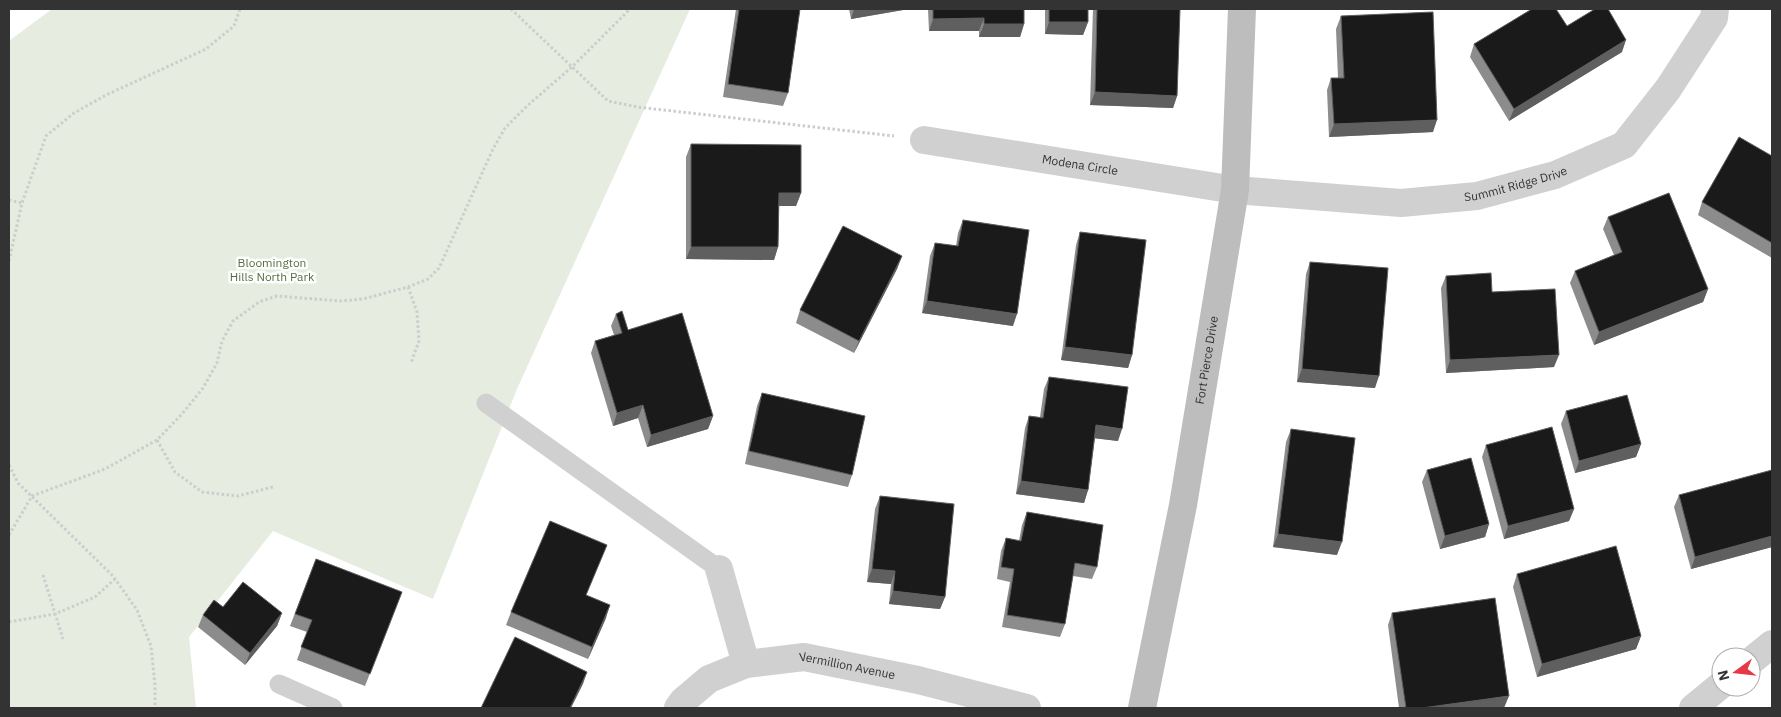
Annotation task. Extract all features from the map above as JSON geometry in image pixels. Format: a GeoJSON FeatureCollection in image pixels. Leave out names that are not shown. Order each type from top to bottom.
{"type":"FeatureCollection","features":[{"type":"Feature","properties":{"kind":"street","name":"Fort Pierce Drive"},"geometry":{"type":"LineString","coordinates":[[1142,708],[1183,505],[1235,190],[1242,9]]}},
{"type":"Feature","properties":{"kind":"street","name":"Summit Ridge Drive"},"geometry":{"type":"LineString","coordinates":[[1235,190],[1401,203],[1477,196],[1555,175],[1624,145],[1668,90],[1714,18],[1715,9]]}},
{"type":"Feature","properties":{"kind":"street","name":"Modena Circle"},"geometry":{"type":"LineString","coordinates":[[924,140],[1235,190]]}},
{"type":"Feature","properties":{"kind":"street"},"geometry":{"type":"LineString","coordinates":[[719,569],[746,664]]}},
{"type":"Feature","properties":{"kind":"street"},"geometry":{"type":"LineString","coordinates":[[1761,653],[1772,644]]}},
{"type":"Feature","properties":{"kind":"street","name":"Vermillion Avenue"},"geometry":{"type":"LineString","coordinates":[[678,708],[683,701],[709,679],[746,664],[804,657],[918,680],[1026,708]]}},
{"type":"Feature","properties":{"kind":"street"},"geometry":{"type":"LineString","coordinates":[[1693,708],[1711,693]]}},
{"type":"Feature","properties":{"kind":"lane"},"geometry":{"type":"LineString","coordinates":[[486,403],[719,569]]}},
{"type":"Feature","properties":{"kind":"lane"},"geometry":{"type":"LineString","coordinates":[[279,684],[333,708]]}},
{"type":"Feature","properties":{"kind":"path"},"geometry":{"type":"LineString","coordinates":[[9,261],[22,203],[46,136],[74,113],[106,95],[206,49],[234,26],[240,9]]}},
{"type":"Feature","properties":{"kind":"path"},"geometry":{"type":"LineString","coordinates":[[511,9],[573,66],[608,102],[637,107],[924,140]]}},
{"type":"Feature","properties":{"kind":"path"},"geometry":{"type":"LineString","coordinates":[[9,535],[32,496],[105,469],[157,440],[203,388],[217,363],[222,340],[233,321],[259,302],[277,296],[340,301],[363,299],[408,287],[428,279],[439,268],[493,149],[505,128],[573,66],[630,9]]}},
{"type":"Feature","properties":{"kind":"path"},"geometry":{"type":"LineString","coordinates":[[9,200],[22,203]]}},
{"type":"Feature","properties":{"kind":"path"},"geometry":{"type":"LineString","coordinates":[[408,287],[417,312],[419,341],[411,362]]}},
{"type":"Feature","properties":{"kind":"path"},"geometry":{"type":"LineString","coordinates":[[157,440],[175,472],[202,492],[238,496],[273,487]]}},
{"type":"Feature","properties":{"kind":"path"},"geometry":{"type":"LineString","coordinates":[[9,465],[18,482],[115,579],[137,610],[151,646],[156,708]]}},
{"type":"Feature","properties":{"kind":"path"},"geometry":{"type":"LineString","coordinates":[[43,576],[63,639]]}},
{"type":"Feature","properties":{"kind":"path"},"geometry":{"type":"LineString","coordinates":[[9,622],[55,614],[94,597],[115,579]]}},
{"type":"Feature","properties":{"kind":"green space","name":"Bloomington Hills North Park"},"geometry":{"type":"Polygon","coordinates":[[[52,9],[690,9],[517,389],[433,599],[273,531],[189,637],[196,708],[9,708],[9,41],[52,9]]]}},
{"type":"Feature","properties":{"kind":"building"},"geometry":{"type":"Polygon","coordinates":[[[739,9],[800,9],[788,93],[728,84],[739,9]]]}},
{"type":"Feature","properties":{"kind":"building"},"geometry":{"type":"Polygon","coordinates":[[[933,9],[1024,9],[1024,24],[984,24],[984,18],[933,19],[933,9]]]}},
{"type":"Feature","properties":{"kind":"building"},"geometry":{"type":"Polygon","coordinates":[[[1049,9],[1088,9],[1088,22],[1049,22],[1049,9]]]}},
{"type":"Feature","properties":{"kind":"building"},"geometry":{"type":"Polygon","coordinates":[[[1097,9],[1180,9],[1177,96],[1095,92],[1097,9]]]}},
{"type":"Feature","properties":{"kind":"building"},"geometry":{"type":"Polygon","coordinates":[[[1532,9],[1556,9],[1567,26],[1595,9],[1608,9],[1626,40],[1514,109],[1474,44],[1532,9]]]}},
{"type":"Feature","properties":{"kind":"building"},"geometry":{"type":"Polygon","coordinates":[[[1433,12],[1437,120],[1334,124],[1331,78],[1344,78],[1341,16],[1433,12]]]}},
{"type":"Feature","properties":{"kind":"building"},"geometry":{"type":"Polygon","coordinates":[[[1739,137],[1772,156],[1772,243],[1702,202],[1739,137]]]}},
{"type":"Feature","properties":{"kind":"building"},"geometry":{"type":"Polygon","coordinates":[[[691,144],[801,145],[801,193],[779,193],[778,247],[691,247],[691,144]]]}},
{"type":"Feature","properties":{"kind":"building"},"geometry":{"type":"Polygon","coordinates":[[[1669,193],[1708,289],[1599,332],[1575,271],[1622,252],[1608,217],[1669,193]]]}},
{"type":"Feature","properties":{"kind":"building"},"geometry":{"type":"Polygon","coordinates":[[[963,220],[1029,230],[1017,314],[927,301],[935,243],[958,246],[963,220]]]}},
{"type":"Feature","properties":{"kind":"building"},"geometry":{"type":"Polygon","coordinates":[[[843,226],[902,256],[859,341],[800,310],[843,226]]]}},
{"type":"Feature","properties":{"kind":"building"},"geometry":{"type":"Polygon","coordinates":[[[1080,232],[1146,240],[1132,355],[1065,347],[1080,232]]]}},
{"type":"Feature","properties":{"kind":"building"},"geometry":{"type":"Polygon","coordinates":[[[1310,262],[1388,268],[1379,376],[1302,369],[1310,262]]]}},
{"type":"Feature","properties":{"kind":"building"},"geometry":{"type":"Polygon","coordinates":[[[1491,273],[1492,292],[1555,289],[1559,355],[1450,360],[1446,276],[1491,273]]]}},
{"type":"Feature","properties":{"kind":"building"},"geometry":{"type":"Polygon","coordinates":[[[622,311],[628,330],[682,313],[713,416],[651,435],[643,405],[617,413],[595,341],[622,333],[616,314],[622,311]]]}},
{"type":"Feature","properties":{"kind":"building"},"geometry":{"type":"Polygon","coordinates":[[[1049,377],[1128,387],[1122,429],[1096,425],[1088,490],[1021,481],[1029,416],[1043,418],[1049,377]]]}},
{"type":"Feature","properties":{"kind":"building"},"geometry":{"type":"Polygon","coordinates":[[[762,393],[865,416],[852,475],[749,451],[762,393]]]}},
{"type":"Feature","properties":{"kind":"building"},"geometry":{"type":"Polygon","coordinates":[[[1627,395],[1641,444],[1579,461],[1566,411],[1627,395]]]}},
{"type":"Feature","properties":{"kind":"building"},"geometry":{"type":"Polygon","coordinates":[[[1552,427],[1574,509],[1508,526],[1486,445],[1552,427]]]}},
{"type":"Feature","properties":{"kind":"building"},"geometry":{"type":"Polygon","coordinates":[[[1291,429],[1355,438],[1342,542],[1278,534],[1291,429]]]}},
{"type":"Feature","properties":{"kind":"building"},"geometry":{"type":"Polygon","coordinates":[[[1471,458],[1489,524],[1445,536],[1427,470],[1471,458]]]}},
{"type":"Feature","properties":{"kind":"building"},"geometry":{"type":"Polygon","coordinates":[[[1772,470],[1772,536],[1695,557],[1679,495],[1772,470]]]}},
{"type":"Feature","properties":{"kind":"building"},"geometry":{"type":"Polygon","coordinates":[[[880,496],[954,504],[945,597],[893,591],[895,571],[872,569],[880,496]]]}},
{"type":"Feature","properties":{"kind":"building"},"geometry":{"type":"Polygon","coordinates":[[[1027,512],[1103,525],[1097,567],[1075,563],[1065,624],[1007,615],[1014,569],[1001,567],[1006,538],[1021,541],[1027,512]]]}},
{"type":"Feature","properties":{"kind":"building"},"geometry":{"type":"Polygon","coordinates":[[[550,521],[607,545],[586,595],[610,605],[592,647],[511,612],[550,521]]]}},
{"type":"Feature","properties":{"kind":"building"},"geometry":{"type":"Polygon","coordinates":[[[1616,546],[1641,636],[1542,664],[1517,574],[1616,546]]]}},
{"type":"Feature","properties":{"kind":"building"},"geometry":{"type":"Polygon","coordinates":[[[316,559],[402,592],[370,674],[301,647],[312,620],[295,614],[316,559]]]}},
{"type":"Feature","properties":{"kind":"building"},"geometry":{"type":"Polygon","coordinates":[[[243,582],[282,613],[250,653],[203,615],[214,600],[223,607],[243,582]]]}},
{"type":"Feature","properties":{"kind":"building"},"geometry":{"type":"Polygon","coordinates":[[[1495,598],[1509,696],[1422,708],[1406,708],[1392,613],[1495,598]]]}},
{"type":"Feature","properties":{"kind":"building"},"geometry":{"type":"Polygon","coordinates":[[[515,637],[587,672],[570,708],[481,708],[515,637]]]}}]}
